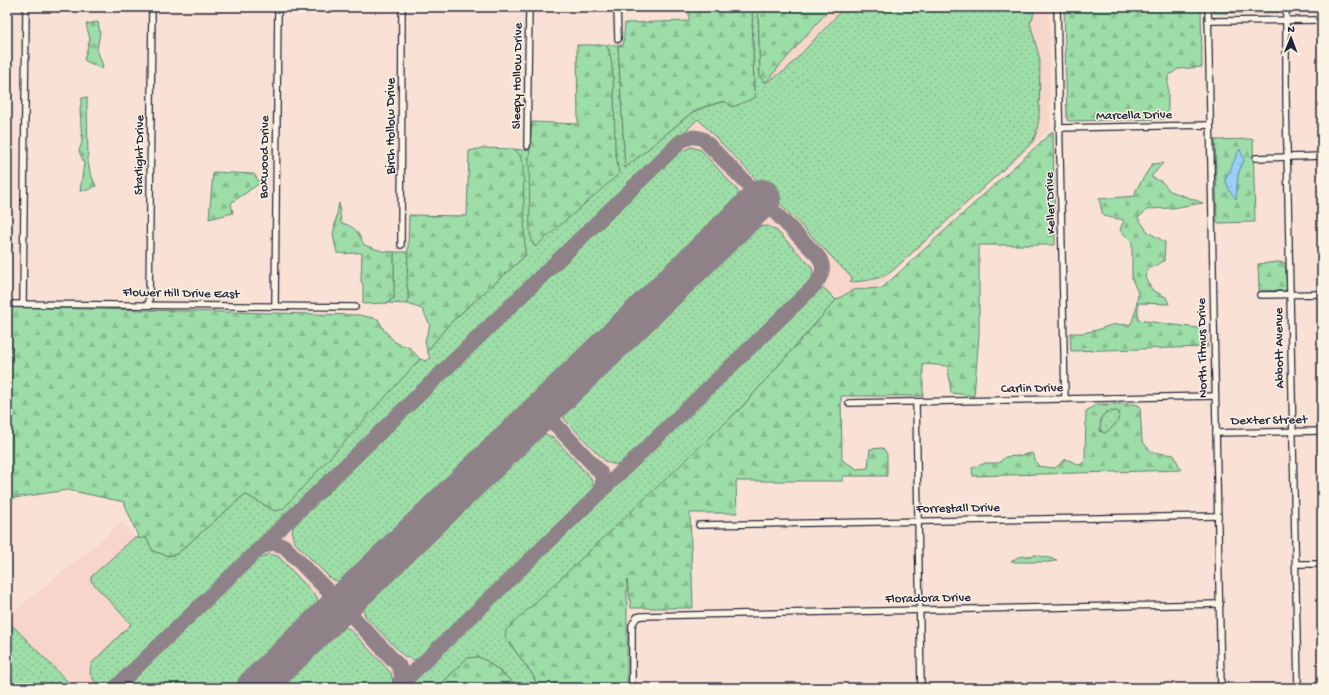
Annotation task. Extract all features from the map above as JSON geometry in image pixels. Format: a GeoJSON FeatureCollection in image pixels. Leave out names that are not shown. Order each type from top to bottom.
{"type":"FeatureCollection","features":[{"type":"Feature","properties":{"kind":"street"},"geometry":{"type":"LineString","coordinates":[[23,304],[26,7]]}},
{"type":"Feature","properties":{"kind":"street","name":"Starlight Drive"},"geometry":{"type":"LineString","coordinates":[[149,304],[152,7]]}},
{"type":"Feature","properties":{"kind":"street","name":"Boxwood Drive"},"geometry":{"type":"LineString","coordinates":[[275,306],[278,7]]}},
{"type":"Feature","properties":{"kind":"street","name":"Birch Hollow Drive"},"geometry":{"type":"LineString","coordinates":[[400,245],[402,7]]}},
{"type":"Feature","properties":{"kind":"street","name":"Sleepy Hollow Drive"},"geometry":{"type":"LineString","coordinates":[[527,146],[529,7]]}},
{"type":"Feature","properties":{"kind":"street"},"geometry":{"type":"LineString","coordinates":[[617,7],[618,39]]}},
{"type":"Feature","properties":{"kind":"street","name":"Keller Drive"},"geometry":{"type":"LineString","coordinates":[[1057,7],[1063,241],[1065,399]]}},
{"type":"Feature","properties":{"kind":"street","name":"North Titmus Drive"},"geometry":{"type":"LineString","coordinates":[[1208,7],[1221,688]]}},
{"type":"Feature","properties":{"kind":"street","name":"Abbott Avenue"},"geometry":{"type":"LineString","coordinates":[[1286,7],[1298,688]]}},
{"type":"Feature","properties":{"kind":"street"},"geometry":{"type":"LineString","coordinates":[[1208,21],[1322,20]]}},
{"type":"Feature","properties":{"kind":"street","name":"Marcella Drive"},"geometry":{"type":"LineString","coordinates":[[1059,128],[1210,126]]}},
{"type":"Feature","properties":{"kind":"street"},"geometry":{"type":"LineString","coordinates":[[1256,158],[1322,156]]}},
{"type":"Feature","properties":{"kind":"street"},"geometry":{"type":"LineString","coordinates":[[1260,296],[1322,294]]}},
{"type":"Feature","properties":{"kind":"street","name":"Flower Hill Drive East"},"geometry":{"type":"LineString","coordinates":[[7,304],[149,304],[355,307]]}},
{"type":"Feature","properties":{"kind":"street","name":"Carlin Drive"},"geometry":{"type":"LineString","coordinates":[[849,403],[916,403],[1215,396]]}},
{"type":"Feature","properties":{"kind":"street"},"geometry":{"type":"LineString","coordinates":[[916,403],[921,688]]}},
{"type":"Feature","properties":{"kind":"street","name":"Dexter Street"},"geometry":{"type":"LineString","coordinates":[[1216,433],[1322,431]]}},
{"type":"Feature","properties":{"kind":"street","name":"Forrestall Drive"},"geometry":{"type":"LineString","coordinates":[[699,525],[1218,516]]}},
{"type":"Feature","properties":{"kind":"street"},"geometry":{"type":"LineString","coordinates":[[1296,564],[1322,564]]}},
{"type":"Feature","properties":{"kind":"street","name":"Floradora Drive"},"geometry":{"type":"LineString","coordinates":[[632,688],[632,625],[637,617],[642,616],[1220,604]]}},
{"type":"Feature","properties":{"kind":"shaded area"},"geometry":{"type":"Polygon","coordinates":[[[818,7],[1049,7],[1050,129],[439,688],[7,688],[7,617],[99,542],[121,522],[154,558],[273,511],[818,7]]]}},
{"type":"Feature","properties":{"kind":"green space"},"geometry":{"type":"Polygon","coordinates":[[[689,7],[752,7],[754,91],[756,97],[733,107],[724,101],[701,108],[691,113],[625,168],[618,45],[623,45],[625,23],[689,21],[689,7]]]}},
{"type":"Feature","properties":{"kind":"green space"},"geometry":{"type":"Polygon","coordinates":[[[752,7],[758,7],[760,76],[765,83],[786,70],[845,7],[1034,7],[1033,17],[1030,23],[1040,60],[1039,119],[1036,134],[1032,143],[891,272],[866,281],[850,282],[852,278],[698,119],[442,366],[439,366],[435,370],[435,373],[112,684],[97,684],[91,675],[90,670],[92,663],[131,624],[91,581],[91,577],[134,538],[146,537],[153,551],[168,556],[177,554],[245,494],[275,511],[420,359],[426,361],[430,358],[427,351],[449,324],[525,256],[520,155],[514,149],[530,151],[529,159],[593,195],[619,174],[615,149],[613,78],[609,52],[606,45],[618,45],[625,168],[691,113],[699,109],[731,100],[755,97],[752,7]]]}},
{"type":"Feature","properties":{"kind":"green space"},"geometry":{"type":"Polygon","coordinates":[[[758,7],[831,7],[765,83],[760,76],[758,7]]]}},
{"type":"Feature","properties":{"kind":"green space"},"geometry":{"type":"Polygon","coordinates":[[[1064,7],[1201,7],[1202,67],[1178,69],[1168,76],[1168,110],[1165,119],[1067,120],[1064,7]]]}},
{"type":"Feature","properties":{"kind":"green space"},"geometry":{"type":"Polygon","coordinates":[[[1214,7],[1279,7],[1279,12],[1214,13],[1214,7]]]}},
{"type":"Feature","properties":{"kind":"green space"},"geometry":{"type":"Polygon","coordinates":[[[98,22],[100,33],[97,49],[103,66],[102,69],[84,60],[90,39],[86,24],[98,22]]]}},
{"type":"Feature","properties":{"kind":"green space"},"geometry":{"type":"Polygon","coordinates":[[[577,45],[606,45],[609,52],[613,78],[615,149],[619,174],[535,247],[532,242],[530,231],[529,159],[532,122],[578,124],[577,45]]]}},
{"type":"Feature","properties":{"kind":"green space"},"geometry":{"type":"Polygon","coordinates":[[[87,97],[88,162],[90,172],[96,186],[88,190],[80,191],[84,163],[79,151],[82,142],[80,110],[82,98],[87,97]]]}},
{"type":"Feature","properties":{"kind":"green space"},"geometry":{"type":"Polygon","coordinates":[[[1053,131],[1055,245],[979,245],[979,335],[974,396],[951,393],[948,366],[923,364],[923,396],[841,396],[842,460],[857,469],[868,468],[870,449],[883,448],[887,454],[887,476],[843,476],[843,481],[736,481],[737,513],[690,513],[693,608],[631,608],[627,580],[627,688],[535,688],[537,685],[533,675],[505,636],[506,630],[742,407],[836,300],[853,290],[882,288],[1053,131]]]}},
{"type":"Feature","properties":{"kind":"green space"},"geometry":{"type":"Polygon","coordinates":[[[1253,139],[1255,222],[1217,223],[1215,140],[1253,139]],[[1244,160],[1230,171],[1225,179],[1236,198],[1238,174],[1244,160]]]}},
{"type":"Feature","properties":{"kind":"green space"},"geometry":{"type":"Polygon","coordinates":[[[691,147],[701,150],[738,191],[738,202],[732,211],[351,578],[341,582],[331,579],[294,542],[292,534],[293,527],[680,152],[691,147]]]}},
{"type":"Feature","properties":{"kind":"green space"},"geometry":{"type":"Polygon","coordinates":[[[483,148],[514,149],[520,155],[523,166],[525,256],[449,324],[427,351],[425,340],[430,325],[422,309],[408,304],[409,294],[407,286],[409,215],[467,216],[469,151],[483,148]]]}},
{"type":"Feature","properties":{"kind":"green space"},"geometry":{"type":"Polygon","coordinates":[[[1163,163],[1151,177],[1162,182],[1170,191],[1203,203],[1172,208],[1148,209],[1138,218],[1148,232],[1165,242],[1164,261],[1148,269],[1145,277],[1152,290],[1166,297],[1169,304],[1138,303],[1138,320],[1205,329],[1208,347],[1071,351],[1070,333],[1083,333],[1111,325],[1131,324],[1136,310],[1138,293],[1132,279],[1132,242],[1120,230],[1124,220],[1103,216],[1099,199],[1135,196],[1136,190],[1152,164],[1163,163]]]}},
{"type":"Feature","properties":{"kind":"green space"},"geometry":{"type":"Polygon","coordinates":[[[213,172],[254,174],[260,183],[231,203],[233,213],[209,219],[213,172]]]}},
{"type":"Feature","properties":{"kind":"green space"},"geometry":{"type":"Polygon","coordinates":[[[339,203],[341,223],[356,230],[364,245],[382,251],[394,252],[394,298],[386,303],[363,304],[363,284],[361,282],[362,253],[337,253],[333,235],[339,203]]]}},
{"type":"Feature","properties":{"kind":"green space"},"geometry":{"type":"Polygon","coordinates":[[[768,226],[776,230],[812,267],[813,275],[811,283],[624,462],[616,465],[606,462],[564,419],[564,412],[569,404],[746,231],[757,227],[768,226]]]}},
{"type":"Feature","properties":{"kind":"green space"},"geometry":{"type":"Polygon","coordinates":[[[394,252],[408,252],[408,304],[386,303],[394,298],[394,252]]]}},
{"type":"Feature","properties":{"kind":"green space"},"geometry":{"type":"Polygon","coordinates":[[[1278,262],[1285,263],[1287,289],[1284,291],[1259,290],[1258,264],[1278,262]]]}},
{"type":"Feature","properties":{"kind":"green space"},"geometry":{"type":"Polygon","coordinates":[[[824,288],[836,300],[742,407],[508,641],[533,675],[537,685],[535,688],[520,688],[487,661],[478,657],[467,658],[438,688],[407,688],[819,290],[824,288]]]}},
{"type":"Feature","properties":{"kind":"green space"},"geometry":{"type":"Polygon","coordinates":[[[7,307],[359,315],[378,319],[384,330],[395,342],[410,348],[420,359],[283,509],[275,511],[245,494],[177,554],[168,556],[153,551],[146,537],[139,539],[124,502],[68,490],[7,499],[7,307]]]}},
{"type":"Feature","properties":{"kind":"green space"},"geometry":{"type":"Polygon","coordinates":[[[1097,404],[1135,404],[1140,406],[1142,441],[1151,452],[1174,455],[1181,470],[973,476],[972,468],[986,463],[999,463],[1005,457],[1032,453],[1038,466],[1055,468],[1066,459],[1080,465],[1085,461],[1086,411],[1097,404]],[[1117,411],[1106,412],[1101,418],[1100,431],[1105,433],[1113,427],[1118,420],[1120,413],[1117,411]]]}},
{"type":"Feature","properties":{"kind":"green space"},"geometry":{"type":"Polygon","coordinates":[[[1117,411],[1120,413],[1115,425],[1105,433],[1100,431],[1101,418],[1106,412],[1117,411]]]}},
{"type":"Feature","properties":{"kind":"green space"},"geometry":{"type":"Polygon","coordinates":[[[545,434],[554,438],[591,478],[594,489],[590,496],[423,657],[413,660],[404,656],[365,616],[363,608],[366,600],[534,437],[545,434]]]}},
{"type":"Feature","properties":{"kind":"green space"},"geometry":{"type":"Polygon","coordinates":[[[269,554],[278,556],[317,597],[318,606],[313,613],[237,688],[124,688],[258,559],[269,554]]]}},
{"type":"Feature","properties":{"kind":"green space"},"geometry":{"type":"Polygon","coordinates":[[[1036,555],[1057,560],[1050,562],[1011,562],[1018,557],[1036,555]]]}},
{"type":"Feature","properties":{"kind":"green space"},"geometry":{"type":"Polygon","coordinates":[[[13,626],[74,688],[7,688],[7,627],[13,626]]]}},
{"type":"Feature","properties":{"kind":"green space"},"geometry":{"type":"Polygon","coordinates":[[[344,627],[350,629],[391,673],[393,681],[390,688],[274,688],[333,631],[344,627]]]}},
{"type":"Feature","properties":{"kind":"green space"},"geometry":{"type":"Polygon","coordinates":[[[478,657],[487,661],[520,688],[438,688],[467,658],[478,657]]]}},
{"type":"Feature","properties":{"kind":"water"},"geometry":{"type":"Polygon","coordinates":[[[1240,149],[1244,160],[1238,174],[1236,199],[1229,190],[1225,179],[1240,149]]]}},
{"type":"Feature","properties":{"kind":"taxiway"},"geometry":{"type":"LineString","coordinates":[[115,688],[680,142],[691,137],[703,139],[817,255],[822,264],[821,276],[812,288],[397,688]]}},
{"type":"Feature","properties":{"kind":"taxiway"},"geometry":{"type":"LineString","coordinates":[[556,397],[551,414],[556,425]]}},
{"type":"Feature","properties":{"kind":"taxiway"},"geometry":{"type":"LineString","coordinates":[[529,423],[543,420],[549,421],[556,425],[600,472],[603,481],[599,493]]}},
{"type":"Feature","properties":{"kind":"taxiway"},"geometry":{"type":"LineString","coordinates":[[261,547],[272,543],[284,546],[327,590],[331,597],[332,604],[327,618]]}},
{"type":"Feature","properties":{"kind":"taxiway"},"geometry":{"type":"LineString","coordinates":[[354,592],[351,599],[351,612],[355,619],[399,666],[402,676],[398,688]]}},
{"type":"Feature","properties":{"kind":"runway"},"geometry":{"type":"LineString","coordinates":[[255,688],[762,198]]}}]}
